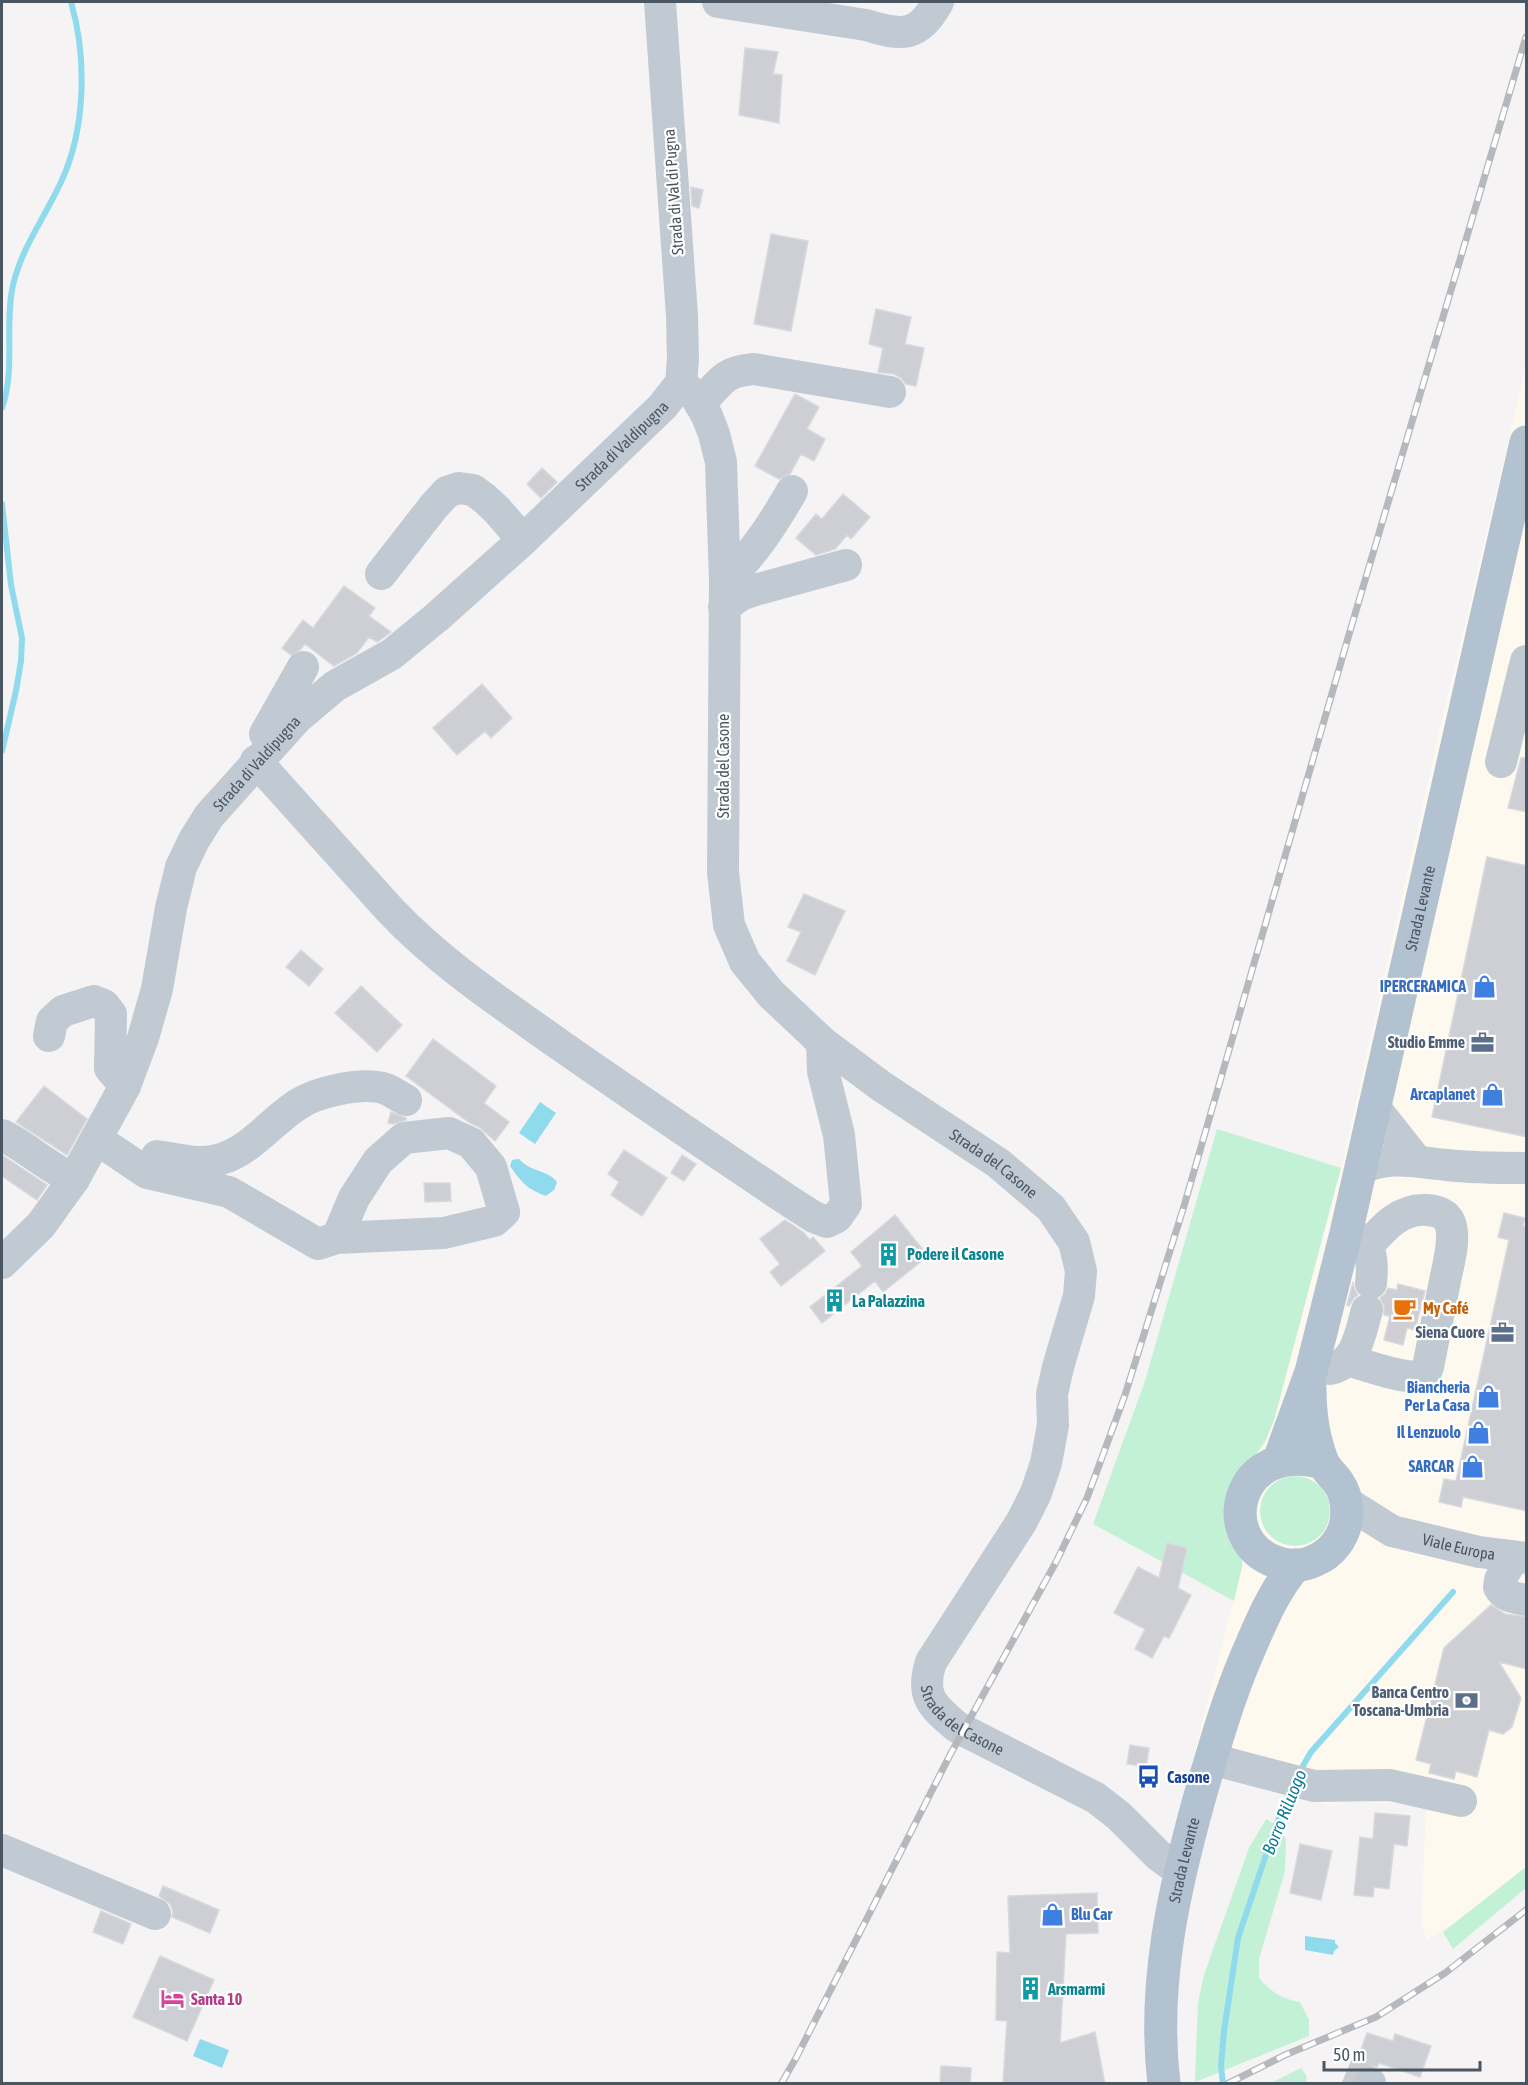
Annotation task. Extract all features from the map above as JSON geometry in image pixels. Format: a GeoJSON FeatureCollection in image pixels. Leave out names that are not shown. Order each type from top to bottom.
{"type":"FeatureCollection","features":[{"type":"Feature","properties":{"kind":"main road","name":"Strada Levante"},"geometry":{"type":"LineString","coordinates":[[1279,1460],[1357,1240],[1360,1168],[1527,442]]}},
{"type":"Feature","properties":{"kind":"main road","name":"Strada Levante"},"geometry":{"type":"LineString","coordinates":[[1311,1372],[1311,1414],[1322,1463],[1338,1482],[1346,1502]]}},
{"type":"Feature","properties":{"kind":"main road"},"geometry":{"type":"LineString","coordinates":[[1322,1463],[1302,1459],[1279,1460],[1257,1473],[1248,1483],[1243,1495],[1241,1519],[1244,1530],[1257,1550],[1271,1560],[1296,1565],[1314,1561],[1330,1551],[1343,1534],[1347,1513],[1346,1502]]}},
{"type":"Feature","properties":{"kind":"main road","name":"Strada Levante"},"geometry":{"type":"LineString","coordinates":[[1252,1645],[1257,1550]]}},
{"type":"Feature","properties":{"kind":"main road","name":"Strada Levante"},"geometry":{"type":"LineString","coordinates":[[1164,2084],[1161,2036],[1162,1984],[1167,1938],[1180,1871],[1228,1701],[1266,1611],[1296,1565]]}},
{"type":"Feature","properties":{"kind":"street","name":"Strada di Val di Pugna"},"geometry":{"type":"LineString","coordinates":[[660,2],[683,359],[691,393]]}},
{"type":"Feature","properties":{"kind":"street"},"geometry":{"type":"LineString","coordinates":[[718,2],[866,25],[885,31],[914,31],[927,19],[938,2]]}},
{"type":"Feature","properties":{"kind":"street","name":"Strada di Valdipugna"},"geometry":{"type":"LineString","coordinates":[[2,1263],[40,1225],[74,1179],[103,1146],[143,1038],[157,989],[171,908],[181,867],[208,816],[297,718],[334,686],[392,654],[437,617],[523,540],[662,407],[737,370],[754,369],[890,392]]}},
{"type":"Feature","properties":{"kind":"street","name":"Strada del Casone"},"geometry":{"type":"LineString","coordinates":[[691,393],[714,434],[721,462],[725,594],[723,872],[729,925],[745,962],[771,994],[822,1042],[881,1086],[998,1163],[1051,1208],[1074,1242],[1082,1271],[1079,1296],[1058,1367],[1053,1394],[1053,1425],[1046,1463],[1036,1493],[1023,1521],[931,1662],[926,1678],[927,1695],[941,1713],[957,1727],[1085,1791],[1107,1805],[1158,1855],[1180,1871]]}},
{"type":"Feature","properties":{"kind":"street"},"geometry":{"type":"LineString","coordinates":[[381,574],[434,506],[447,492],[459,488],[473,490],[484,498],[523,540]]}},
{"type":"Feature","properties":{"kind":"street"},"geometry":{"type":"LineString","coordinates":[[792,491],[772,526],[739,568],[725,594],[741,595],[846,565]]}},
{"type":"Feature","properties":{"kind":"street"},"geometry":{"type":"LineString","coordinates":[[1501,762],[1527,661]]}},
{"type":"Feature","properties":{"kind":"street"},"geometry":{"type":"LineString","coordinates":[[303,668],[264,735],[260,757],[390,910],[446,962],[491,996],[789,1201],[814,1217],[827,1222],[837,1216],[846,1204],[839,1134],[823,1071],[822,1042]]}},
{"type":"Feature","properties":{"kind":"street"},"geometry":{"type":"LineString","coordinates":[[49,1036],[52,1022],[63,1011],[94,1001],[104,1005],[111,1014],[110,1068],[125,1086]]}},
{"type":"Feature","properties":{"kind":"street"},"geometry":{"type":"LineString","coordinates":[[103,1146],[204,1163],[223,1159],[243,1148],[298,1104],[330,1091],[362,1087],[385,1089],[406,1100]]}},
{"type":"Feature","properties":{"kind":"street"},"geometry":{"type":"LineString","coordinates":[[1374,1107],[1416,1160]]}},
{"type":"Feature","properties":{"kind":"street"},"geometry":{"type":"LineString","coordinates":[[103,1146],[147,1173],[229,1192],[318,1244],[337,1238],[444,1233],[494,1221],[504,1212],[491,1167],[471,1143],[448,1133],[404,1138],[378,1161],[354,1198],[337,1238]]}},
{"type":"Feature","properties":{"kind":"street"},"geometry":{"type":"LineString","coordinates":[[2,1135],[17,1142],[61,1173],[74,1179]]}},
{"type":"Feature","properties":{"kind":"street"},"geometry":{"type":"LineString","coordinates":[[1360,1168],[1382,1161],[1416,1160],[1455,1166],[1527,1168]]}},
{"type":"Feature","properties":{"kind":"street"},"geometry":{"type":"LineString","coordinates":[[1311,1372],[1336,1368],[1348,1360],[1354,1352],[1369,1297],[1372,1258],[1357,1240],[1412,1211],[1439,1211],[1446,1216],[1451,1226],[1451,1248],[1428,1367],[1425,1372],[1418,1376],[1403,1375],[1348,1360]]}},
{"type":"Feature","properties":{"kind":"street","name":"Viale Europa"},"geometry":{"type":"LineString","coordinates":[[1346,1502],[1392,1531],[1479,1552],[1520,1558]]}},
{"type":"Feature","properties":{"kind":"street","name":"Viale Europa"},"geometry":{"type":"LineString","coordinates":[[1330,1551],[1347,1539],[1392,1531]]}},
{"type":"Feature","properties":{"kind":"street"},"geometry":{"type":"LineString","coordinates":[[1520,1558],[1500,1580],[1499,1587],[1509,1596],[1527,1600]]}},
{"type":"Feature","properties":{"kind":"street"},"geometry":{"type":"LineString","coordinates":[[1211,1759],[1314,1786],[1390,1785],[1461,1801]]}},
{"type":"Feature","properties":{"kind":"street"},"geometry":{"type":"LineString","coordinates":[[2,1850],[155,1914]]}},
{"type":"Feature","properties":{"kind":"shaded area"},"geometry":{"type":"Polygon","coordinates":[[[1526,366],[1526,1867],[1472,1911],[1427,1940],[1421,1925],[1426,1805],[1343,1801],[1334,1806],[1280,1794],[1191,1766],[1242,1567],[1243,1557],[1233,1486],[1265,1442],[1279,1404],[1341,1168],[1439,733],[1526,366]]]}},
{"type":"Feature","properties":{"kind":"green space"},"geometry":{"type":"Polygon","coordinates":[[[1217,1129],[1341,1168],[1274,1420],[1265,1442],[1248,1465],[1242,1567],[1234,1601],[1093,1524],[1145,1381],[1217,1129]]]}},
{"type":"Feature","properties":{"kind":"green space"},"geometry":{"type":"Polygon","coordinates":[[[1288,1476],[1302,1476],[1315,1482],[1324,1491],[1330,1504],[1328,1524],[1320,1536],[1302,1546],[1288,1546],[1275,1540],[1266,1531],[1260,1518],[1260,1504],[1266,1491],[1275,1482],[1288,1476]]]}},
{"type":"Feature","properties":{"kind":"green space"},"geometry":{"type":"Polygon","coordinates":[[[1266,1819],[1276,1825],[1286,1839],[1285,1871],[1259,1959],[1259,1978],[1277,1994],[1300,2002],[1309,2020],[1309,2036],[1195,2082],[1198,2003],[1204,1975],[1249,1848],[1266,1819]]]}},
{"type":"Feature","properties":{"kind":"green space"},"geometry":{"type":"Polygon","coordinates":[[[1526,1867],[1526,1888],[1453,1949],[1443,1932],[1526,1867]]]}},
{"type":"Feature","properties":{"kind":"green space"},"geometry":{"type":"Polygon","coordinates":[[[1301,2068],[1306,2075],[1307,2083],[1271,2083],[1301,2068]]]}},
{"type":"Feature","properties":{"kind":"water"},"geometry":{"type":"Polygon","coordinates":[[[540,1102],[556,1113],[535,1144],[519,1133],[540,1102]]]}},
{"type":"Feature","properties":{"kind":"water"},"geometry":{"type":"Polygon","coordinates":[[[519,1159],[529,1167],[553,1178],[557,1182],[554,1190],[546,1196],[525,1185],[510,1166],[512,1160],[519,1159]]]}},
{"type":"Feature","properties":{"kind":"water"},"geometry":{"type":"Polygon","coordinates":[[[1305,1936],[1335,1940],[1339,1947],[1333,1955],[1305,1950],[1305,1936]]]}},
{"type":"Feature","properties":{"kind":"water"},"geometry":{"type":"Polygon","coordinates":[[[200,2039],[229,2050],[222,2068],[193,2056],[200,2039]]]}},
{"type":"Feature","properties":{"kind":"building"},"geometry":{"type":"Polygon","coordinates":[[[745,48],[778,52],[773,74],[782,75],[779,123],[739,115],[745,48]]]}},
{"type":"Feature","properties":{"kind":"building"},"geometry":{"type":"Polygon","coordinates":[[[691,187],[703,190],[699,208],[692,206],[691,187]]]}},
{"type":"Feature","properties":{"kind":"building"},"geometry":{"type":"Polygon","coordinates":[[[771,234],[808,241],[791,331],[754,324],[771,234]]]}},
{"type":"Feature","properties":{"kind":"building"},"geometry":{"type":"Polygon","coordinates":[[[876,309],[911,317],[905,344],[924,348],[916,386],[906,384],[894,374],[878,372],[883,348],[869,344],[876,309]]]}},
{"type":"Feature","properties":{"kind":"building"},"geometry":{"type":"Polygon","coordinates":[[[795,394],[819,407],[807,429],[825,439],[814,461],[801,454],[790,474],[779,479],[755,466],[795,394]]]}},
{"type":"Feature","properties":{"kind":"building"},"geometry":{"type":"Polygon","coordinates":[[[542,468],[557,482],[541,498],[527,484],[542,468]]]}},
{"type":"Feature","properties":{"kind":"building"},"geometry":{"type":"Polygon","coordinates":[[[843,494],[870,517],[851,539],[847,535],[835,549],[816,555],[796,538],[816,514],[822,519],[843,494]]]}},
{"type":"Feature","properties":{"kind":"building"},"geometry":{"type":"Polygon","coordinates":[[[344,586],[375,608],[369,616],[391,632],[377,642],[369,637],[357,653],[334,666],[305,644],[291,655],[282,648],[303,620],[313,628],[344,586]]]}},
{"type":"Feature","properties":{"kind":"building"},"geometry":{"type":"Polygon","coordinates":[[[482,684],[512,718],[491,738],[485,731],[457,755],[433,728],[482,684]]]}},
{"type":"Feature","properties":{"kind":"building"},"geometry":{"type":"Polygon","coordinates":[[[1521,758],[1527,758],[1527,812],[1508,808],[1521,758]]]}},
{"type":"Feature","properties":{"kind":"building"},"geometry":{"type":"Polygon","coordinates":[[[1487,857],[1527,866],[1527,1137],[1432,1117],[1487,857]]]}},
{"type":"Feature","properties":{"kind":"building"},"geometry":{"type":"Polygon","coordinates":[[[804,894],[845,911],[815,975],[787,961],[801,932],[788,927],[804,894]]]}},
{"type":"Feature","properties":{"kind":"building"},"geometry":{"type":"Polygon","coordinates":[[[301,950],[323,969],[309,986],[286,967],[301,950]]]}},
{"type":"Feature","properties":{"kind":"building"},"geometry":{"type":"Polygon","coordinates":[[[361,986],[402,1025],[377,1052],[335,1013],[361,986]]]}},
{"type":"Feature","properties":{"kind":"building"},"geometry":{"type":"Polygon","coordinates":[[[433,1039],[496,1086],[484,1103],[509,1122],[495,1141],[479,1127],[470,1123],[406,1076],[433,1039]]]}},
{"type":"Feature","properties":{"kind":"building"},"geometry":{"type":"Polygon","coordinates":[[[44,1086],[87,1119],[67,1155],[16,1122],[44,1086]]]}},
{"type":"Feature","properties":{"kind":"building"},"geometry":{"type":"Polygon","coordinates":[[[391,1112],[406,1120],[393,1124],[388,1123],[391,1112]]]}},
{"type":"Feature","properties":{"kind":"building"},"geometry":{"type":"Polygon","coordinates":[[[624,1150],[667,1178],[642,1216],[611,1195],[619,1182],[608,1174],[624,1150]]]}},
{"type":"Feature","properties":{"kind":"building"},"geometry":{"type":"Polygon","coordinates":[[[2,1155],[47,1185],[37,1200],[2,1176],[2,1155]]]}},
{"type":"Feature","properties":{"kind":"building"},"geometry":{"type":"Polygon","coordinates":[[[682,1155],[696,1164],[684,1181],[671,1173],[682,1155]]]}},
{"type":"Feature","properties":{"kind":"building"},"geometry":{"type":"Polygon","coordinates":[[[424,1183],[450,1183],[451,1201],[425,1202],[424,1183]]]}},
{"type":"Feature","properties":{"kind":"building"},"geometry":{"type":"Polygon","coordinates":[[[1504,1213],[1525,1218],[1523,1226],[1527,1227],[1527,1511],[1463,1497],[1461,1507],[1439,1502],[1444,1479],[1456,1481],[1509,1240],[1498,1237],[1504,1213]]]}},
{"type":"Feature","properties":{"kind":"building","name":"Podere il Casone"},"geometry":{"type":"Polygon","coordinates":[[[895,1215],[928,1256],[883,1292],[875,1281],[822,1323],[810,1307],[862,1266],[851,1252],[895,1215]]]}},
{"type":"Feature","properties":{"kind":"building"},"geometry":{"type":"Polygon","coordinates":[[[785,1220],[803,1232],[810,1240],[813,1237],[825,1251],[781,1286],[770,1272],[780,1264],[760,1239],[785,1220]]]}},
{"type":"Feature","properties":{"kind":"building"},"geometry":{"type":"Polygon","coordinates":[[[1353,1282],[1358,1295],[1349,1306],[1347,1305],[1353,1282]]]}},
{"type":"Feature","properties":{"kind":"building"},"geometry":{"type":"Polygon","coordinates":[[[1398,1284],[1425,1291],[1415,1330],[1407,1328],[1403,1345],[1384,1340],[1390,1316],[1384,1315],[1384,1306],[1380,1298],[1388,1288],[1397,1290],[1398,1284]]]}},
{"type":"Feature","properties":{"kind":"building"},"geometry":{"type":"Polygon","coordinates":[[[1167,1543],[1187,1548],[1178,1588],[1191,1595],[1169,1638],[1164,1636],[1152,1658],[1135,1649],[1145,1629],[1114,1613],[1138,1567],[1159,1578],[1167,1543]]]}},
{"type":"Feature","properties":{"kind":"building"},"geometry":{"type":"Polygon","coordinates":[[[1491,1605],[1505,1614],[1527,1617],[1527,1669],[1499,1662],[1521,1698],[1512,1727],[1503,1734],[1489,1730],[1477,1777],[1456,1771],[1454,1779],[1429,1773],[1431,1764],[1416,1760],[1444,1648],[1491,1605]]]}},
{"type":"Feature","properties":{"kind":"building"},"geometry":{"type":"Polygon","coordinates":[[[1130,1745],[1149,1748],[1146,1767],[1127,1764],[1130,1745]]]}},
{"type":"Feature","properties":{"kind":"building"},"geometry":{"type":"Polygon","coordinates":[[[1375,1813],[1410,1816],[1407,1846],[1394,1844],[1389,1889],[1374,1887],[1373,1897],[1354,1895],[1360,1837],[1373,1839],[1375,1813]]]}},
{"type":"Feature","properties":{"kind":"building"},"geometry":{"type":"Polygon","coordinates":[[[1300,1844],[1332,1851],[1321,1900],[1290,1893],[1300,1844]]]}},
{"type":"Feature","properties":{"kind":"building"},"geometry":{"type":"Polygon","coordinates":[[[163,1886],[219,1910],[210,1933],[172,1917],[173,1911],[170,1904],[159,1896],[163,1886]]]}},
{"type":"Feature","properties":{"kind":"building","name":"Arsmarmi"},"geometry":{"type":"Polygon","coordinates":[[[1097,1893],[1098,1933],[1066,1934],[1060,2043],[1095,2032],[1105,2084],[1003,2083],[1007,2021],[996,2020],[997,1952],[1010,1953],[1008,1896],[1097,1893]]]}},
{"type":"Feature","properties":{"kind":"building"},"geometry":{"type":"Polygon","coordinates":[[[101,1911],[131,1924],[123,1944],[93,1932],[101,1911]]]}},
{"type":"Feature","properties":{"kind":"building","name":"Santa 10"},"geometry":{"type":"Polygon","coordinates":[[[160,1956],[214,1980],[187,2041],[133,2017],[160,1956]]]}},
{"type":"Feature","properties":{"kind":"building"},"geometry":{"type":"Polygon","coordinates":[[[1367,2033],[1393,2041],[1395,2034],[1431,2046],[1420,2077],[1379,2063],[1377,2067],[1369,2065],[1361,2068],[1354,2075],[1352,2084],[1342,2084],[1351,2063],[1355,2066],[1367,2033]]]}},
{"type":"Feature","properties":{"kind":"building"},"geometry":{"type":"Polygon","coordinates":[[[941,2066],[971,2068],[970,2084],[940,2084],[941,2066]]]}},
{"type":"Feature","properties":{"kind":"waterway"},"geometry":{"type":"LineString","coordinates":[[2,408],[8,378],[9,316],[13,285],[34,232],[61,182],[69,161],[79,116],[80,46],[71,2]]}},
{"type":"Feature","properties":{"kind":"waterway"},"geometry":{"type":"LineString","coordinates":[[2,504],[11,585],[22,638],[16,691],[2,751]]}},
{"type":"Feature","properties":{"kind":"waterway","name":"Borro Riluogo"},"geometry":{"type":"LineString","coordinates":[[1300,1771],[1311,1752],[1453,1592]]}},
{"type":"Feature","properties":{"kind":"waterway","name":"Borro Riluogo"},"geometry":{"type":"LineString","coordinates":[[1223,2084],[1221,2066],[1224,2031],[1238,1938],[1276,1825],[1292,1789]]}},
{"type":"Feature","properties":{"kind":"tunnel"},"geometry":{"type":"LineString","coordinates":[[1346,2073],[1370,2083]]}},
{"type":"Feature","properties":{"kind":"railway"},"geometry":{"type":"LineString","coordinates":[[781,2084],[950,1755],[1056,1562],[1087,1498],[1125,1395],[1184,1206],[1350,631],[1526,37]]}},
{"type":"Feature","properties":{"kind":"railway"},"geometry":{"type":"LineString","coordinates":[[1227,2084],[1285,2055],[1376,2017],[1445,1973],[1526,1910]]}},
{"type":"Feature","properties":{"kind":"place","name":"IPERCERAMICA"},"geometry":{"type":"Point","coordinates":[1484,986]}},
{"type":"Feature","properties":{"kind":"place","name":"Studio Emme"},"geometry":{"type":"Point","coordinates":[1483,1042]}},
{"type":"Feature","properties":{"kind":"place","name":"Arcaplanet"},"geometry":{"type":"Point","coordinates":[1493,1094]}},
{"type":"Feature","properties":{"kind":"place","name":"Podere il Casone"},"geometry":{"type":"Point","coordinates":[889,1254]}},
{"type":"Feature","properties":{"kind":"place","name":"La Palazzina"},"geometry":{"type":"Point","coordinates":[834,1301]}},
{"type":"Feature","properties":{"kind":"place","name":"My Café"},"geometry":{"type":"Point","coordinates":[1405,1308]}},
{"type":"Feature","properties":{"kind":"place","name":"Siena Cuore"},"geometry":{"type":"Point","coordinates":[1503,1332]}},
{"type":"Feature","properties":{"kind":"place","name":"Biancheria Per La Casa"},"geometry":{"type":"Point","coordinates":[1488,1396]}},
{"type":"Feature","properties":{"kind":"place","name":"Il Lenzuolo"},"geometry":{"type":"Point","coordinates":[1479,1432]}},
{"type":"Feature","properties":{"kind":"place","name":"SARCAR"},"geometry":{"type":"Point","coordinates":[1472,1466]}},
{"type":"Feature","properties":{"kind":"place","name":"Banca Centro Toscana-Umbria"},"geometry":{"type":"Point","coordinates":[1467,1701]}},
{"type":"Feature","properties":{"kind":"place","name":"Casone"},"geometry":{"type":"Point","coordinates":[1149,1777]}},
{"type":"Feature","properties":{"kind":"place","name":"Blu Car"},"geometry":{"type":"Point","coordinates":[1053,1914]}},
{"type":"Feature","properties":{"kind":"place","name":"Arsmarmi"},"geometry":{"type":"Point","coordinates":[1030,1989]}},
{"type":"Feature","properties":{"kind":"place","name":"Santa 10"},"geometry":{"type":"Point","coordinates":[173,1999]}}]}
